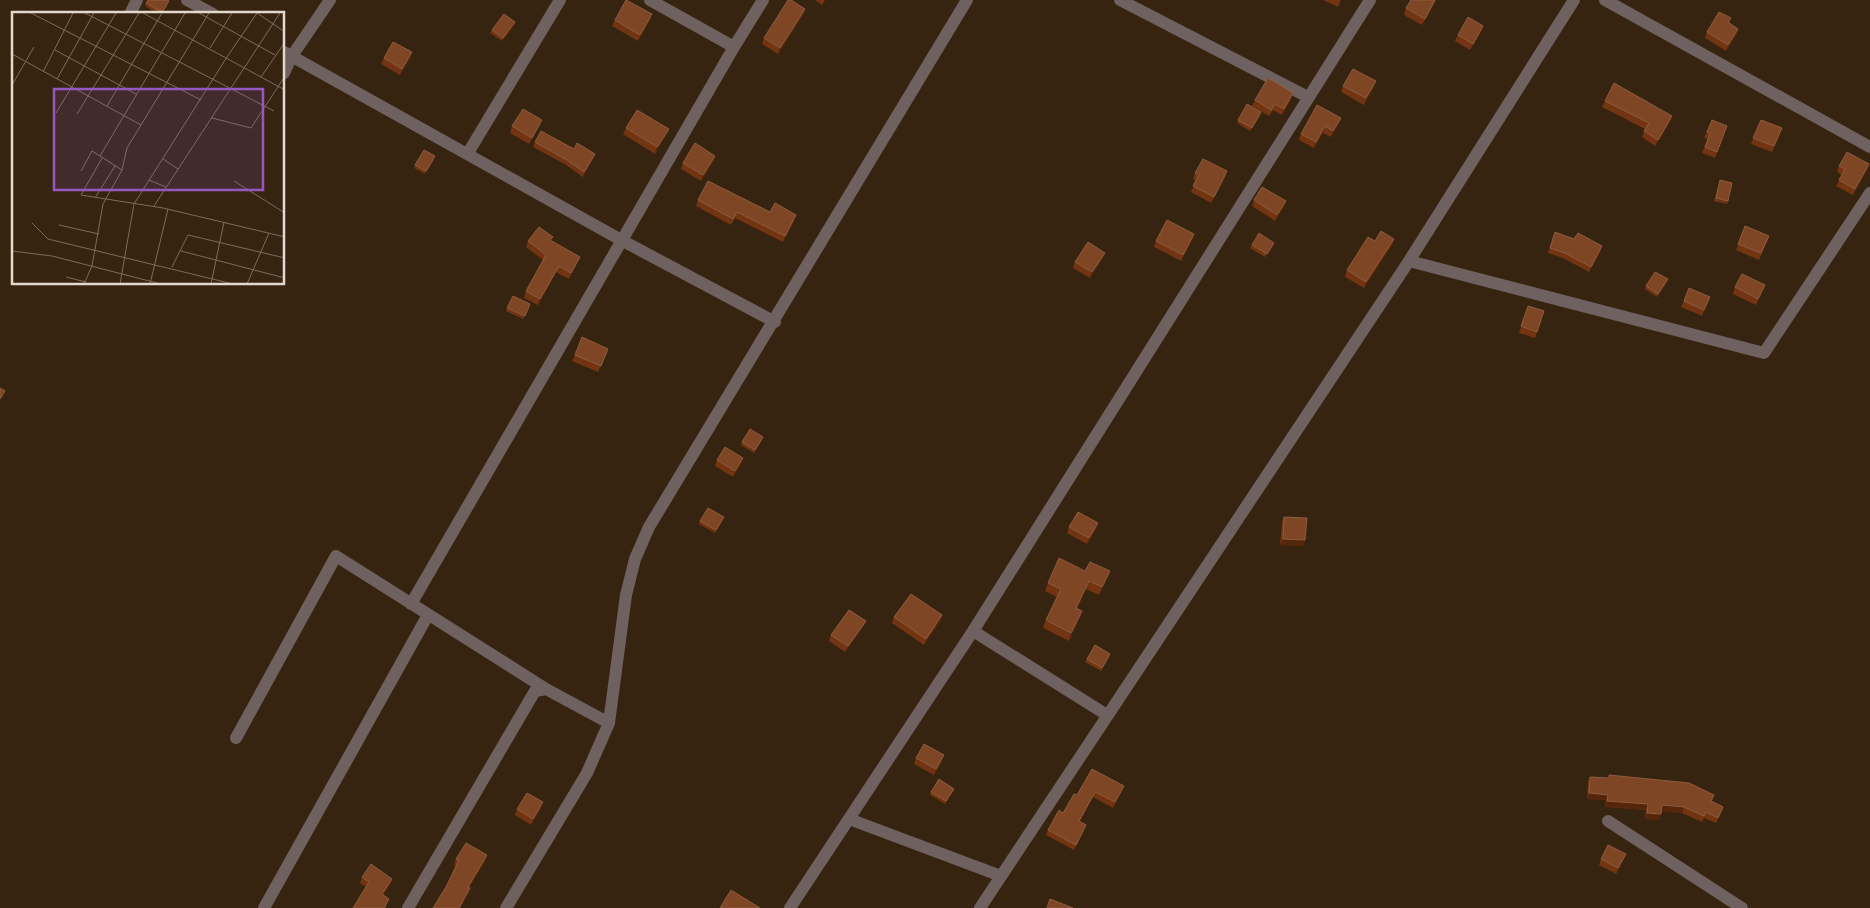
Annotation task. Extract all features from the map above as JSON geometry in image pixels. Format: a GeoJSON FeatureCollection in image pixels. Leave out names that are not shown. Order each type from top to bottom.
{"type":"FeatureCollection","features":[{"type":"Feature","properties":{"kind":"street"},"geometry":{"type":"LineString","coordinates":[[131,12],[138,0]]}},
{"type":"Feature","properties":{"kind":"street"},"geometry":{"type":"LineString","coordinates":[[187,0],[209,12]]}},
{"type":"Feature","properties":{"kind":"street"},"geometry":{"type":"LineString","coordinates":[[285,68],[288,54],[330,0]]}},
{"type":"Feature","properties":{"kind":"street"},"geometry":{"type":"LineString","coordinates":[[468,153],[560,0]]}},
{"type":"Feature","properties":{"kind":"street"},"geometry":{"type":"LineString","coordinates":[[650,0],[734,47]]}},
{"type":"Feature","properties":{"kind":"street"},"geometry":{"type":"LineString","coordinates":[[411,604],[763,0]]}},
{"type":"Feature","properties":{"kind":"street"},"geometry":{"type":"LineString","coordinates":[[506,908],[587,773],[608,723],[626,595],[635,559],[650,527],[967,0]]}},
{"type":"Feature","properties":{"kind":"street"},"geometry":{"type":"LineString","coordinates":[[1120,0],[1308,97]]}},
{"type":"Feature","properties":{"kind":"street"},"geometry":{"type":"LineString","coordinates":[[790,908],[973,631],[1370,0]]}},
{"type":"Feature","properties":{"kind":"street"},"geometry":{"type":"LineString","coordinates":[[980,908],[1409,261],[1574,0]]}},
{"type":"Feature","properties":{"kind":"street"},"geometry":{"type":"LineString","coordinates":[[1605,0],[1870,147]]}},
{"type":"Feature","properties":{"kind":"street"},"geometry":{"type":"LineString","coordinates":[[288,54],[468,153],[622,241],[774,322]]}},
{"type":"Feature","properties":{"kind":"street"},"geometry":{"type":"LineString","coordinates":[[1409,261],[1764,353],[1870,193]]}},
{"type":"Feature","properties":{"kind":"street"},"geometry":{"type":"LineString","coordinates":[[236,738],[336,556],[546,689],[608,723]]}},
{"type":"Feature","properties":{"kind":"street"},"geometry":{"type":"LineString","coordinates":[[264,908],[428,615]]}},
{"type":"Feature","properties":{"kind":"street"},"geometry":{"type":"LineString","coordinates":[[973,631],[1107,714]]}},
{"type":"Feature","properties":{"kind":"street"},"geometry":{"type":"LineString","coordinates":[[408,908],[535,691],[546,689]]}},
{"type":"Feature","properties":{"kind":"street"},"geometry":{"type":"LineString","coordinates":[[849,819],[1000,876]]}},
{"type":"Feature","properties":{"kind":"street"},"geometry":{"type":"LineString","coordinates":[[1608,821],[1742,908]]}},
{"type":"Feature","properties":{"kind":"building"},"geometry":{"type":"Polygon","coordinates":[[[148,0],[169,1],[162,12],[146,3],[148,0]]]}},
{"type":"Feature","properties":{"kind":"building"},"geometry":{"type":"Polygon","coordinates":[[[626,0],[652,14],[640,35],[615,20],[626,0]]]}},
{"type":"Feature","properties":{"kind":"building"},"geometry":{"type":"Polygon","coordinates":[[[788,0],[805,9],[780,48],[764,38],[788,0]]]}},
{"type":"Feature","properties":{"kind":"building"},"geometry":{"type":"Polygon","coordinates":[[[1411,0],[1435,0],[1425,19],[1406,8],[1411,0]]]}},
{"type":"Feature","properties":{"kind":"building"},"geometry":{"type":"Polygon","coordinates":[[[1719,12],[1731,18],[1728,22],[1738,29],[1728,45],[1707,32],[1719,12]]]}},
{"type":"Feature","properties":{"kind":"building"},"geometry":{"type":"Polygon","coordinates":[[[504,14],[515,22],[503,38],[492,30],[504,14]]]}},
{"type":"Feature","properties":{"kind":"building"},"geometry":{"type":"Polygon","coordinates":[[[1468,17],[1483,26],[1473,44],[1458,35],[1468,17]]]}},
{"type":"Feature","properties":{"kind":"building"},"geometry":{"type":"Polygon","coordinates":[[[393,42],[412,52],[402,69],[384,58],[393,42]]]}},
{"type":"Feature","properties":{"kind":"building"},"geometry":{"type":"Polygon","coordinates":[[[1353,69],[1376,81],[1366,98],[1343,86],[1353,69]]]}},
{"type":"Feature","properties":{"kind":"building"},"geometry":{"type":"Polygon","coordinates":[[[1268,78],[1293,93],[1284,109],[1275,104],[1271,110],[1255,100],[1268,78]]]}},
{"type":"Feature","properties":{"kind":"building"},"geometry":{"type":"Polygon","coordinates":[[[1614,83],[1672,116],[1658,140],[1644,131],[1649,123],[1605,101],[1614,83]]]}},
{"type":"Feature","properties":{"kind":"building"},"geometry":{"type":"Polygon","coordinates":[[[1247,104],[1261,112],[1252,128],[1238,120],[1247,104]]]}},
{"type":"Feature","properties":{"kind":"building"},"geometry":{"type":"Polygon","coordinates":[[[1317,105],[1341,118],[1333,131],[1325,126],[1316,142],[1301,134],[1317,105]]]}},
{"type":"Feature","properties":{"kind":"building"},"geometry":{"type":"Polygon","coordinates":[[[523,109],[542,120],[532,138],[512,126],[523,109]]]}},
{"type":"Feature","properties":{"kind":"building"},"geometry":{"type":"Polygon","coordinates":[[[637,110],[669,129],[657,147],[626,128],[637,110]]]}},
{"type":"Feature","properties":{"kind":"building"},"geometry":{"type":"Polygon","coordinates":[[[1712,120],[1727,126],[1717,152],[1705,147],[1710,133],[1707,132],[1712,120]]]}},
{"type":"Feature","properties":{"kind":"building"},"geometry":{"type":"Polygon","coordinates":[[[1761,120],[1782,128],[1774,146],[1753,138],[1761,120]]]}},
{"type":"Feature","properties":{"kind":"building"},"geometry":{"type":"Polygon","coordinates":[[[541,131],[574,149],[577,143],[595,154],[584,172],[535,142],[541,131]]]}},
{"type":"Feature","properties":{"kind":"building"},"geometry":{"type":"Polygon","coordinates":[[[695,143],[715,156],[703,175],[683,163],[695,143]]]}},
{"type":"Feature","properties":{"kind":"building"},"geometry":{"type":"Polygon","coordinates":[[[424,150],[435,156],[426,171],[415,165],[424,150]]]}},
{"type":"Feature","properties":{"kind":"building"},"geometry":{"type":"Polygon","coordinates":[[[1847,152],[1869,164],[1855,189],[1839,180],[1845,169],[1839,166],[1847,152]]]}},
{"type":"Feature","properties":{"kind":"building"},"geometry":{"type":"Polygon","coordinates":[[[1203,159],[1227,171],[1214,197],[1193,186],[1199,175],[1195,173],[1203,159]]]}},
{"type":"Feature","properties":{"kind":"building"},"geometry":{"type":"Polygon","coordinates":[[[1720,180],[1732,183],[1728,201],[1716,198],[1720,180]]]}},
{"type":"Feature","properties":{"kind":"building"},"geometry":{"type":"Polygon","coordinates":[[[708,181],[770,212],[775,203],[796,215],[785,236],[737,212],[733,219],[698,200],[708,181]]]}},
{"type":"Feature","properties":{"kind":"building"},"geometry":{"type":"Polygon","coordinates":[[[1262,187],[1286,201],[1277,215],[1254,200],[1262,187]]]}},
{"type":"Feature","properties":{"kind":"building"},"geometry":{"type":"Polygon","coordinates":[[[1167,220],[1194,234],[1183,255],[1156,241],[1167,220]]]}},
{"type":"Feature","properties":{"kind":"building"},"geometry":{"type":"Polygon","coordinates":[[[1745,226],[1769,236],[1761,253],[1738,244],[1745,226]]]}},
{"type":"Feature","properties":{"kind":"building"},"geometry":{"type":"Polygon","coordinates":[[[539,227],[553,237],[550,240],[580,257],[571,273],[559,266],[540,299],[526,291],[546,255],[528,241],[539,227]]]}},
{"type":"Feature","properties":{"kind":"building"},"geometry":{"type":"Polygon","coordinates":[[[1381,231],[1394,239],[1366,282],[1347,270],[1368,237],[1375,241],[1381,231]]]}},
{"type":"Feature","properties":{"kind":"building"},"geometry":{"type":"Polygon","coordinates":[[[1555,232],[1574,239],[1578,233],[1602,246],[1591,267],[1565,253],[1550,248],[1555,232]]]}},
{"type":"Feature","properties":{"kind":"building"},"geometry":{"type":"Polygon","coordinates":[[[1259,233],[1274,243],[1267,254],[1252,245],[1259,233]]]}},
{"type":"Feature","properties":{"kind":"building"},"geometry":{"type":"Polygon","coordinates":[[[1088,242],[1105,253],[1092,272],[1075,262],[1088,242]]]}},
{"type":"Feature","properties":{"kind":"building"},"geometry":{"type":"Polygon","coordinates":[[[1655,272],[1668,279],[1658,294],[1646,286],[1655,272]]]}},
{"type":"Feature","properties":{"kind":"building"},"geometry":{"type":"Polygon","coordinates":[[[1742,274],[1765,285],[1758,299],[1735,287],[1742,274]]]}},
{"type":"Feature","properties":{"kind":"building"},"geometry":{"type":"Polygon","coordinates":[[[1689,288],[1710,297],[1704,310],[1684,301],[1689,288]]]}},
{"type":"Feature","properties":{"kind":"building"},"geometry":{"type":"Polygon","coordinates":[[[513,296],[530,304],[525,316],[507,308],[513,296]]]}},
{"type":"Feature","properties":{"kind":"building"},"geometry":{"type":"Polygon","coordinates":[[[1528,306],[1544,311],[1537,332],[1521,326],[1528,306]]]}},
{"type":"Feature","properties":{"kind":"building"},"geometry":{"type":"Polygon","coordinates":[[[582,337],[608,349],[601,366],[575,355],[582,337]]]}},
{"type":"Feature","properties":{"kind":"building"},"geometry":{"type":"Polygon","coordinates":[[[0,388],[5,391],[0,399],[0,388]]]}},
{"type":"Feature","properties":{"kind":"building"},"geometry":{"type":"Polygon","coordinates":[[[750,429],[763,437],[755,450],[742,442],[750,429]]]}},
{"type":"Feature","properties":{"kind":"building"},"geometry":{"type":"Polygon","coordinates":[[[725,447],[743,458],[735,471],[717,460],[725,447]]]}},
{"type":"Feature","properties":{"kind":"building"},"geometry":{"type":"Polygon","coordinates":[[[708,508],[724,517],[716,530],[700,521],[708,508]]]}},
{"type":"Feature","properties":{"kind":"building"},"geometry":{"type":"Polygon","coordinates":[[[1078,512],[1098,523],[1089,538],[1069,527],[1078,512]]]}},
{"type":"Feature","properties":{"kind":"building"},"geometry":{"type":"Polygon","coordinates":[[[1284,517],[1307,518],[1305,540],[1283,539],[1284,517]]]}},
{"type":"Feature","properties":{"kind":"building"},"geometry":{"type":"Polygon","coordinates":[[[1059,558],[1085,571],[1090,562],[1110,571],[1102,587],[1089,581],[1076,608],[1082,611],[1071,633],[1046,620],[1061,589],[1048,583],[1059,558]]]}},
{"type":"Feature","properties":{"kind":"building"},"geometry":{"type":"Polygon","coordinates":[[[911,594],[942,615],[926,639],[894,617],[911,594]]]}},
{"type":"Feature","properties":{"kind":"building"},"geometry":{"type":"Polygon","coordinates":[[[849,610],[866,621],[848,646],[831,635],[849,610]]]}},
{"type":"Feature","properties":{"kind":"building"},"geometry":{"type":"Polygon","coordinates":[[[1095,645],[1110,654],[1102,668],[1087,659],[1095,645]]]}},
{"type":"Feature","properties":{"kind":"building"},"geometry":{"type":"Polygon","coordinates":[[[924,744],[944,755],[936,769],[916,758],[924,744]]]}},
{"type":"Feature","properties":{"kind":"building"},"geometry":{"type":"Polygon","coordinates":[[[1092,769],[1124,786],[1115,802],[1095,792],[1079,821],[1086,825],[1076,845],[1048,830],[1059,810],[1063,813],[1074,794],[1077,795],[1092,769]]]}},
{"type":"Feature","properties":{"kind":"building"},"geometry":{"type":"Polygon","coordinates":[[[1609,775],[1689,783],[1714,795],[1711,801],[1723,807],[1718,818],[1706,812],[1704,816],[1684,807],[1662,805],[1661,814],[1647,813],[1648,804],[1607,801],[1608,795],[1589,793],[1590,777],[1609,778],[1609,775]]]}},
{"type":"Feature","properties":{"kind":"building"},"geometry":{"type":"Polygon","coordinates":[[[939,779],[954,789],[946,801],[931,792],[939,779]]]}},
{"type":"Feature","properties":{"kind":"building"},"geometry":{"type":"Polygon","coordinates":[[[527,793],[543,802],[533,819],[517,809],[527,793]]]}},
{"type":"Feature","properties":{"kind":"building"},"geometry":{"type":"Polygon","coordinates":[[[466,843],[487,855],[468,887],[470,888],[459,908],[433,908],[446,887],[459,860],[456,859],[466,843]]]}},
{"type":"Feature","properties":{"kind":"building"},"geometry":{"type":"Polygon","coordinates":[[[1608,845],[1626,854],[1618,868],[1601,859],[1608,845]]]}},
{"type":"Feature","properties":{"kind":"building"},"geometry":{"type":"Polygon","coordinates":[[[371,864],[392,879],[382,894],[389,899],[384,908],[353,908],[369,882],[362,877],[371,864]]]}},
{"type":"Feature","properties":{"kind":"building"},"geometry":{"type":"Polygon","coordinates":[[[731,890],[760,908],[720,908],[731,890]]]}},
{"type":"Feature","properties":{"kind":"building"},"geometry":{"type":"Polygon","coordinates":[[[1050,899],[1073,908],[1047,908],[1050,899]]]}}]}
